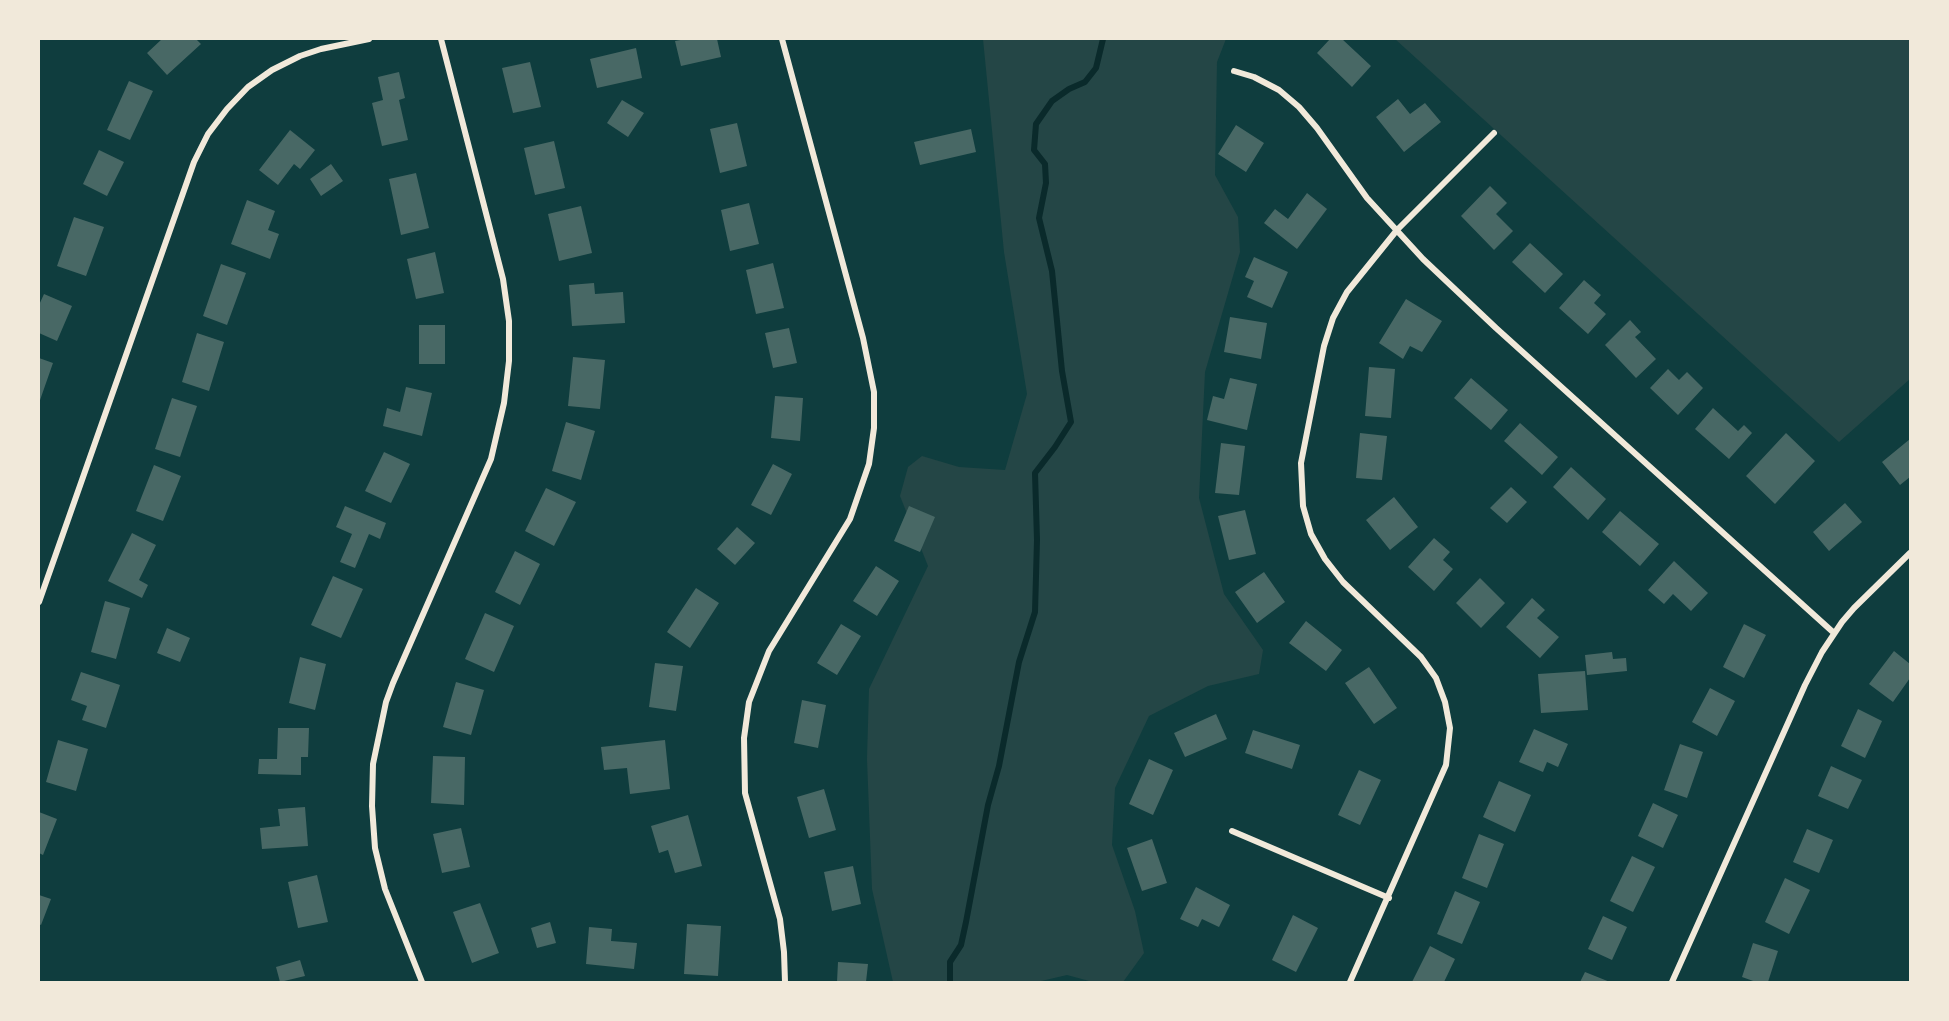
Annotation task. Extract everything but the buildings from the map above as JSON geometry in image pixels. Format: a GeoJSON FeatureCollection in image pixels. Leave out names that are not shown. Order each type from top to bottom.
{"type":"FeatureCollection","features":[{"type":"Feature","properties":{"kind":"street"},"geometry":{"type":"LineString","coordinates":[[39,602],[194,162],[208,134],[248,87],[272,70],[300,56],[321,49],[369,39]]}},
{"type":"Feature","properties":{"kind":"street"},"geometry":{"type":"LineString","coordinates":[[422,982],[385,889],[375,848],[372,806],[373,764],[386,702],[393,682],[490,459],[504,402],[509,361],[509,321],[503,279],[441,39]]}},
{"type":"Feature","properties":{"kind":"street"},"geometry":{"type":"LineString","coordinates":[[782,39],[863,338],[874,392],[874,428],[869,464],[850,519],[769,651],[754,685],[748,711],[744,738],[746,793],[780,919],[785,982]]}},
{"type":"Feature","properties":{"kind":"street"},"geometry":{"type":"LineString","coordinates":[[1234,71],[1254,77],[1279,90],[1299,107],[1367,198],[1423,259],[1834,633]]}},
{"type":"Feature","properties":{"kind":"street"},"geometry":{"type":"LineString","coordinates":[[1350,982],[1446,765],[1450,728],[1446,702],[1436,678],[1421,657],[1343,582],[1325,559],[1311,534],[1303,506],[1301,463],[1324,346],[1333,318],[1347,292],[1397,230],[1494,134]]}},
{"type":"Feature","properties":{"kind":"street"},"geometry":{"type":"LineString","coordinates":[[1672,982],[1805,685],[1834,633],[1854,608],[1910,553]]}},
{"type":"Feature","properties":{"kind":"street"},"geometry":{"type":"LineString","coordinates":[[1232,831],[1389,898]]}},
{"type":"Feature","properties":{"kind":"shaded area"},"geometry":{"type":"Polygon","coordinates":[[[983,39],[1226,39],[1217,62],[1215,175],[1238,217],[1240,252],[1205,372],[1199,498],[1224,594],[1263,650],[1259,674],[1208,686],[1149,716],[1115,788],[1112,845],[1135,911],[1144,953],[1123,982],[1093,982],[1067,975],[1037,982],[893,982],[872,889],[867,759],[869,689],[928,566],[900,496],[908,467],[922,456],[959,467],[1005,470],[1027,394],[1004,252],[983,39]]]}},
{"type":"Feature","properties":{"kind":"shaded area"},"geometry":{"type":"Polygon","coordinates":[[[1395,39],[1910,39],[1910,379],[1839,442],[1395,39]]]}},
{"type":"Feature","properties":{"kind":"waterway"},"geometry":{"type":"LineString","coordinates":[[950,982],[950,962],[961,945],[1019,662],[1035,612],[1037,540],[1035,473],[1071,422],[1062,371],[1052,271],[1039,218],[1046,183],[1045,164],[1034,150],[1036,124],[1052,101],[1069,89],[1085,82],[1096,68],[1103,39]]}}]}
